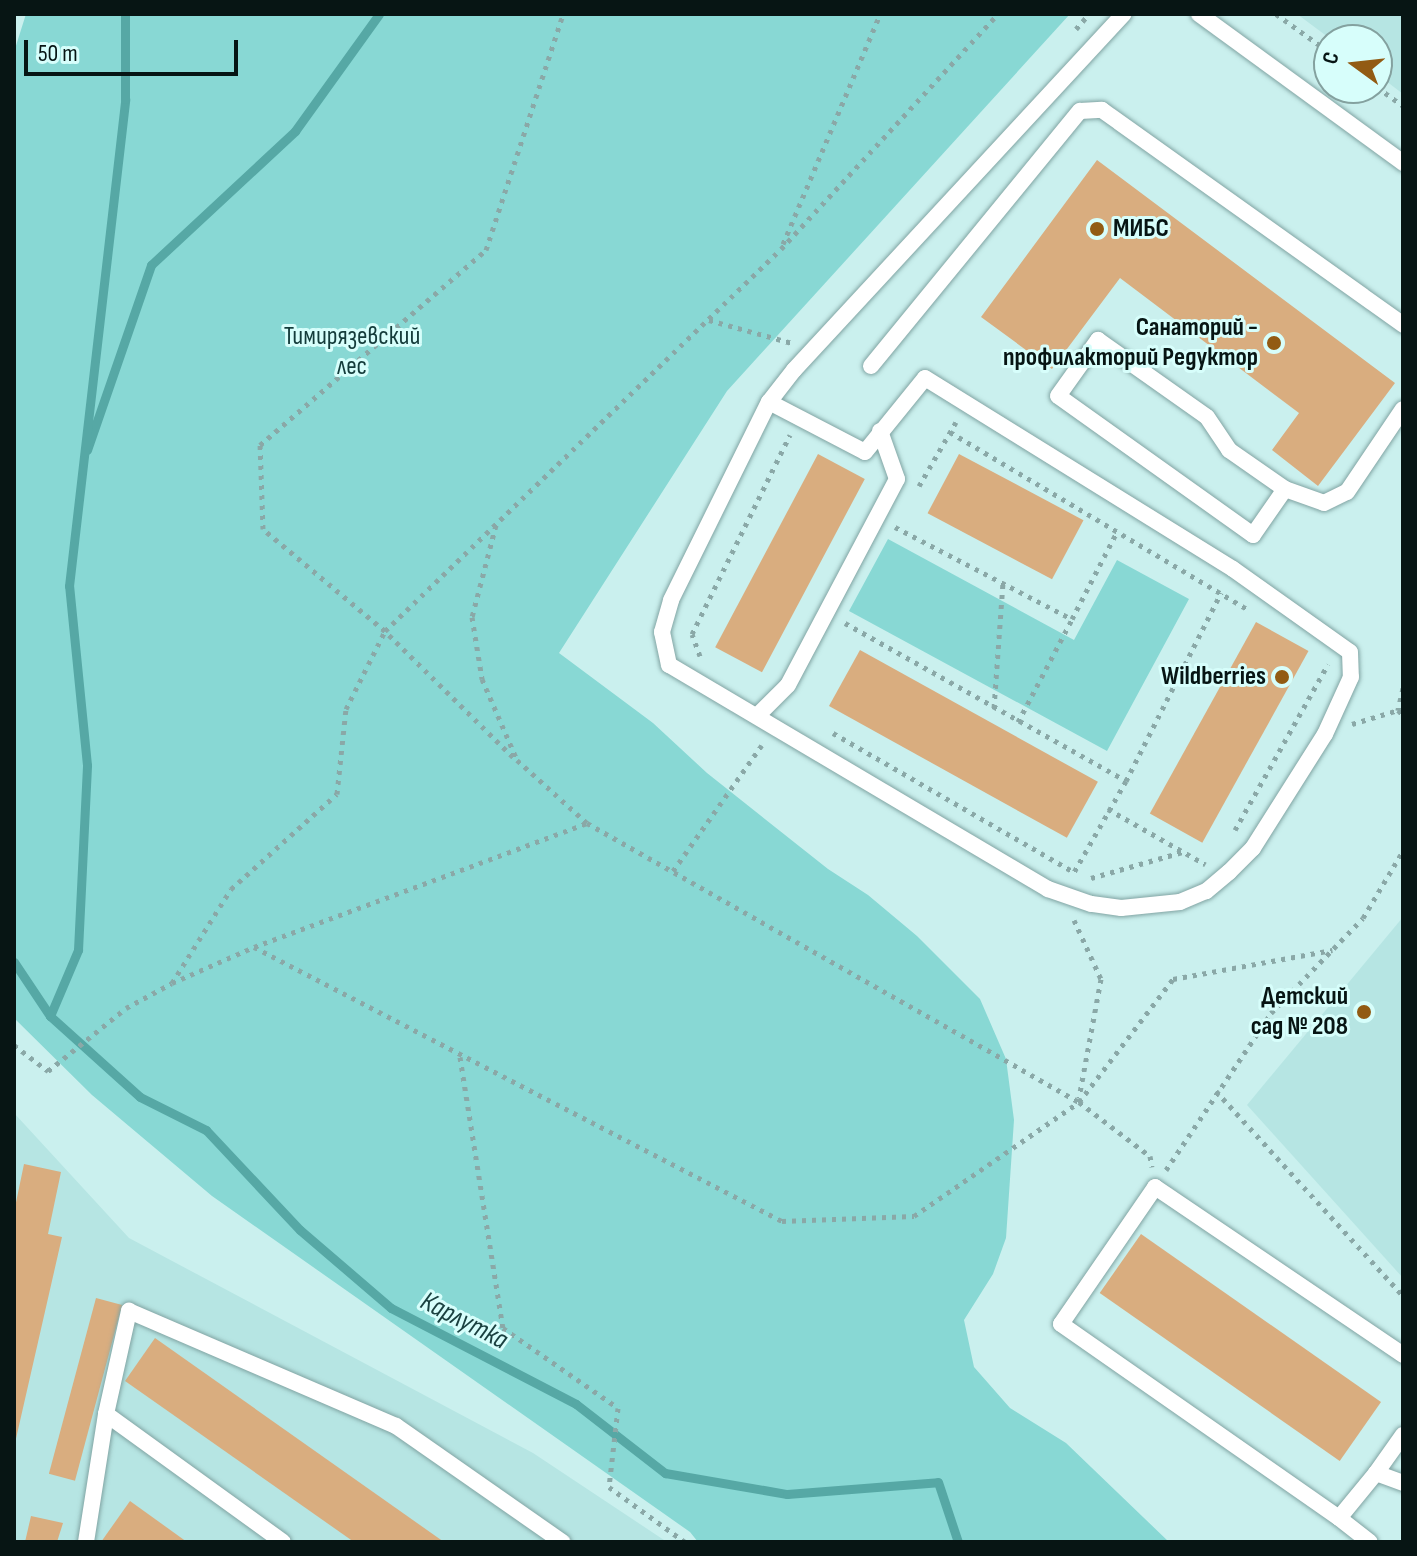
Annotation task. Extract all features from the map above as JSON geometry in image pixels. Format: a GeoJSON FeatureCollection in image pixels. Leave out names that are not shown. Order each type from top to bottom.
{"type":"FeatureCollection","features":[{"type":"Feature","properties":{"kind":"lane"},"geometry":{"type":"LineString","coordinates":[[769,402],[865,452],[925,378],[1233,569],[1350,652],[1351,677],[1325,734],[1253,848],[1206,891],[1180,902],[1121,908],[1091,904],[1063,895],[669,665],[662,632],[671,600],[769,402],[805,358],[1124,14]]}},
{"type":"Feature","properties":{"kind":"lane"},"geometry":{"type":"LineString","coordinates":[[1199,14],[1403,163]]}},
{"type":"Feature","properties":{"kind":"lane"},"geometry":{"type":"LineString","coordinates":[[871,366],[1080,111],[1102,110],[1403,325]]}},
{"type":"Feature","properties":{"kind":"lane"},"geometry":{"type":"LineString","coordinates":[[1285,489],[1253,535],[1058,396],[1098,340],[1207,417],[1229,450],[1285,489],[1324,503],[1347,492],[1403,409]]}},
{"type":"Feature","properties":{"kind":"lane"},"geometry":{"type":"LineString","coordinates":[[758,715],[788,685],[897,479],[880,431]]}},
{"type":"Feature","properties":{"kind":"lane"},"geometry":{"type":"LineString","coordinates":[[1370,1542],[1061,1324],[1155,1187],[1403,1355]]}},
{"type":"Feature","properties":{"kind":"lane"},"geometry":{"type":"LineString","coordinates":[[86,1542],[106,1414],[129,1311],[396,1426],[562,1542]]}},
{"type":"Feature","properties":{"kind":"lane"},"geometry":{"type":"LineString","coordinates":[[106,1414],[283,1542]]}},
{"type":"Feature","properties":{"kind":"lane"},"geometry":{"type":"LineString","coordinates":[[1339,1518],[1403,1435]]}},
{"type":"Feature","properties":{"kind":"lane"},"geometry":{"type":"LineString","coordinates":[[1376,1473],[1403,1483]]}},
{"type":"Feature","properties":{"kind":"path"},"geometry":{"type":"LineString","coordinates":[[563,14],[486,250],[260,445],[263,529],[385,631],[517,760],[587,823],[1079,1102],[1150,1156],[1155,1187]]}},
{"type":"Feature","properties":{"kind":"path"},"geometry":{"type":"LineString","coordinates":[[781,249],[880,14]]}},
{"type":"Feature","properties":{"kind":"path"},"geometry":{"type":"LineString","coordinates":[[172,983],[231,889],[337,794],[346,709],[385,631],[781,249],[998,14]]}},
{"type":"Feature","properties":{"kind":"path"},"geometry":{"type":"LineString","coordinates":[[1276,14],[1313,41]]}},
{"type":"Feature","properties":{"kind":"path"},"geometry":{"type":"LineString","coordinates":[[708,319],[803,346]]}},
{"type":"Feature","properties":{"kind":"path"},"geometry":{"type":"LineString","coordinates":[[710,662],[697,655],[692,634],[793,429]]}},
{"type":"Feature","properties":{"kind":"path"},"geometry":{"type":"LineString","coordinates":[[950,432],[1116,534],[1258,615]]}},
{"type":"Feature","properties":{"kind":"path"},"geometry":{"type":"LineString","coordinates":[[897,479],[918,489]]}},
{"type":"Feature","properties":{"kind":"path"},"geometry":{"type":"LineString","coordinates":[[1018,722],[1132,507]]}},
{"type":"Feature","properties":{"kind":"path"},"geometry":{"type":"LineString","coordinates":[[497,524],[472,617],[482,679],[517,760]]}},
{"type":"Feature","properties":{"kind":"path"},"geometry":{"type":"LineString","coordinates":[[890,524],[1072,619]]}},
{"type":"Feature","properties":{"kind":"path"},"geometry":{"type":"LineString","coordinates":[[1079,1102],[1101,979],[1063,895],[1126,781],[1233,569]]}},
{"type":"Feature","properties":{"kind":"path"},"geometry":{"type":"LineString","coordinates":[[994,708],[1003,582]]}},
{"type":"Feature","properties":{"kind":"path"},"geometry":{"type":"LineString","coordinates":[[839,620],[1126,781]]}},
{"type":"Feature","properties":{"kind":"path"},"geometry":{"type":"LineString","coordinates":[[1228,842],[1333,657]]}},
{"type":"Feature","properties":{"kind":"path"},"geometry":{"type":"LineString","coordinates":[[1325,734],[1401,712],[1403,688]]}},
{"type":"Feature","properties":{"kind":"path"},"geometry":{"type":"LineString","coordinates":[[673,871],[775,726]]}},
{"type":"Feature","properties":{"kind":"path"},"geometry":{"type":"LineString","coordinates":[[828,730],[1074,872],[1093,879],[1182,852]]}},
{"type":"Feature","properties":{"kind":"path"},"geometry":{"type":"LineString","coordinates":[[1108,809],[1213,868]]}},
{"type":"Feature","properties":{"kind":"path"},"geometry":{"type":"LineString","coordinates":[[14,1045],[48,1071],[126,1008],[172,983],[254,947],[587,823]]}},
{"type":"Feature","properties":{"kind":"path"},"geometry":{"type":"LineString","coordinates":[[1155,1187],[1216,1091],[1271,1013],[1363,918],[1403,851]]}},
{"type":"Feature","properties":{"kind":"path"},"geometry":{"type":"LineString","coordinates":[[254,947],[782,1221],[914,1216],[1079,1102],[1173,979],[1332,950]]}},
{"type":"Feature","properties":{"kind":"path"},"geometry":{"type":"LineString","coordinates":[[460,1056],[503,1328],[618,1408],[609,1487],[685,1542]]}},
{"type":"Feature","properties":{"kind":"path"},"geometry":{"type":"LineString","coordinates":[[1216,1091],[1403,1296]]}},
{"type":"Feature","properties":{"kind":"shaded area"},"geometry":{"type":"Polygon","coordinates":[[[1297,14],[1403,14],[1403,94],[1393,86],[1393,24],[1313,26],[1297,14]]]}},
{"type":"Feature","properties":{"kind":"shaded area","name":"Детский сад № 208"},"geometry":{"type":"Polygon","coordinates":[[[1403,917],[1403,1278],[1247,1105],[1403,917]]]}},
{"type":"Feature","properties":{"kind":"shaded area"},"geometry":{"type":"Polygon","coordinates":[[[14,1113],[129,1238],[533,1453],[667,1542],[14,1542],[14,1113]]]}},
{"type":"Feature","properties":{"kind":"green space","name":"Тимирязевский лес"},"geometry":{"type":"Polygon","coordinates":[[[26,14],[1070,14],[727,391],[559,653],[653,723],[707,773],[828,869],[868,895],[917,936],[980,999],[1006,1059],[1014,1120],[1006,1238],[993,1274],[964,1320],[974,1367],[1010,1408],[1066,1443],[1169,1542],[698,1542],[690,1532],[212,1196],[92,1095],[14,1018],[14,52],[26,14]]]}},
{"type":"Feature","properties":{"kind":"green space"},"geometry":{"type":"Polygon","coordinates":[[[888,539],[1074,640],[1117,560],[1189,599],[1107,751],[849,611],[888,539]]]}},
{"type":"Feature","properties":{"kind":"building","name":"Санаторий - профилакторий Редуктор"},"geometry":{"type":"Polygon","coordinates":[[[1097,160],[1395,383],[1318,486],[1272,450],[1299,413],[1120,278],[1052,369],[981,317],[1097,160]]]}},
{"type":"Feature","properties":{"kind":"building"},"geometry":{"type":"Polygon","coordinates":[[[818,454],[865,479],[762,672],[715,647],[818,454]]]}},
{"type":"Feature","properties":{"kind":"building"},"geometry":{"type":"Polygon","coordinates":[[[959,454],[1083,520],[1052,579],[928,513],[959,454]]]}},
{"type":"Feature","properties":{"kind":"building"},"geometry":{"type":"Polygon","coordinates":[[[1256,622],[1308,651],[1202,843],[1150,814],[1256,622]]]}},
{"type":"Feature","properties":{"kind":"building"},"geometry":{"type":"Polygon","coordinates":[[[860,650],[1098,782],[1067,838],[829,706],[860,650]]]}},
{"type":"Feature","properties":{"kind":"building"},"geometry":{"type":"Polygon","coordinates":[[[24,1164],[61,1172],[48,1234],[62,1237],[15,1443],[14,1212],[24,1164]]]}},
{"type":"Feature","properties":{"kind":"building"},"geometry":{"type":"Polygon","coordinates":[[[1141,1234],[1381,1402],[1340,1461],[1100,1293],[1141,1234]]]}},
{"type":"Feature","properties":{"kind":"building"},"geometry":{"type":"Polygon","coordinates":[[[96,1298],[122,1305],[75,1481],[49,1474],[96,1298]]]}},
{"type":"Feature","properties":{"kind":"building"},"geometry":{"type":"Polygon","coordinates":[[[155,1338],[444,1542],[354,1542],[125,1381],[155,1338]]]}},
{"type":"Feature","properties":{"kind":"building"},"geometry":{"type":"Polygon","coordinates":[[[130,1501],[187,1542],[101,1542],[130,1501]]]}},
{"type":"Feature","properties":{"kind":"building"},"geometry":{"type":"Polygon","coordinates":[[[31,1516],[63,1523],[57,1542],[25,1542],[31,1516]]]}},
{"type":"Feature","properties":{"kind":"waterway"},"geometry":{"type":"LineString","coordinates":[[50,1016],[78,950],[87,765],[69,586],[125,99],[125,14]]}},
{"type":"Feature","properties":{"kind":"waterway"},"geometry":{"type":"LineString","coordinates":[[87,450],[151,265],[295,131],[379,14]]}},
{"type":"Feature","properties":{"kind":"waterway","name":"Карлутка"},"geometry":{"type":"LineString","coordinates":[[14,962],[50,1016],[140,1097],[206,1130],[300,1230],[391,1308],[576,1404],[665,1473],[787,1494],[938,1482],[958,1542]]}},
{"type":"Feature","properties":{"kind":"place","name":"МИБС"},"geometry":{"type":"Point","coordinates":[1097,229]}},
{"type":"Feature","properties":{"kind":"place","name":"Санаторий - профилакторий Редуктор"},"geometry":{"type":"Point","coordinates":[1274,343]}},
{"type":"Feature","properties":{"kind":"place","name":"Wildberries"},"geometry":{"type":"Point","coordinates":[1282,677]}},
{"type":"Feature","properties":{"kind":"place","name":"Детский сад № 208"},"geometry":{"type":"Point","coordinates":[1364,1012]}}]}
